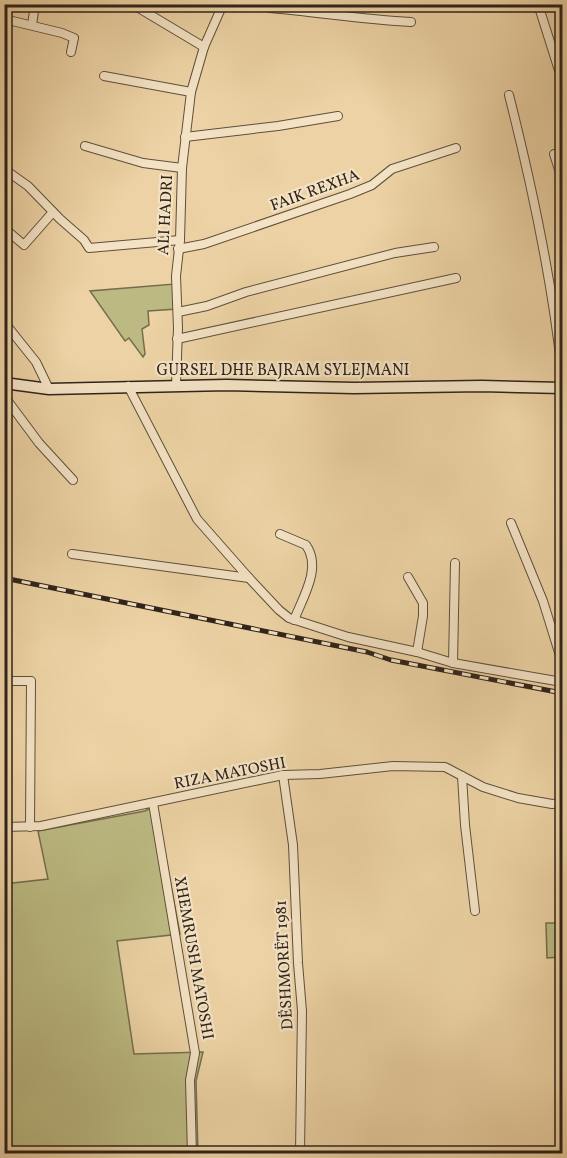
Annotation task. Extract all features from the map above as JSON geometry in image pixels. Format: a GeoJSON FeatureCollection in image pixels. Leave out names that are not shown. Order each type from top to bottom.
{"type":"FeatureCollection","features":[{"type":"Feature","properties":{"kind":"street"},"geometry":{"type":"LineString","coordinates":[[32,25],[35,4]]}},
{"type":"Feature","properties":{"kind":"street"},"geometry":{"type":"LineString","coordinates":[[132,4],[204,47]]}},
{"type":"Feature","properties":{"kind":"street","name":"ALI HADRI"},"geometry":{"type":"LineString","coordinates":[[176,386],[178,312],[176,276],[185,136],[191,92],[204,47],[223,4]]}},
{"type":"Feature","properties":{"kind":"street"},"geometry":{"type":"LineString","coordinates":[[260,4],[270,8],[411,22]]}},
{"type":"Feature","properties":{"kind":"street"},"geometry":{"type":"LineString","coordinates":[[538,4],[562,80]]}},
{"type":"Feature","properties":{"kind":"street"},"geometry":{"type":"LineString","coordinates":[[543,4],[562,7]]}},
{"type":"Feature","properties":{"kind":"street"},"geometry":{"type":"LineString","coordinates":[[4,20],[32,25],[74,38],[71,52]]}},
{"type":"Feature","properties":{"kind":"street"},"geometry":{"type":"LineString","coordinates":[[104,76],[191,92]]}},
{"type":"Feature","properties":{"kind":"street"},"geometry":{"type":"LineString","coordinates":[[509,95],[532,188],[558,337],[562,373]]}},
{"type":"Feature","properties":{"kind":"street"},"geometry":{"type":"LineString","coordinates":[[185,136],[278,126],[338,116]]}},
{"type":"Feature","properties":{"kind":"street"},"geometry":{"type":"LineString","coordinates":[[84,146],[143,164],[182,168]]}},
{"type":"Feature","properties":{"kind":"street","name":"FAIK REXHA"},"geometry":{"type":"LineString","coordinates":[[178,249],[204,244],[350,194],[372,185],[392,169],[456,148]]}},
{"type":"Feature","properties":{"kind":"street"},"geometry":{"type":"LineString","coordinates":[[554,154],[562,178]]}},
{"type":"Feature","properties":{"kind":"street"},"geometry":{"type":"LineString","coordinates":[[4,169],[28,186],[84,240],[88,248],[180,240]]}},
{"type":"Feature","properties":{"kind":"street"},"geometry":{"type":"LineString","coordinates":[[4,228],[24,245],[53,212]]}},
{"type":"Feature","properties":{"kind":"street"},"geometry":{"type":"LineString","coordinates":[[178,312],[207,306],[246,292],[395,253],[434,247]]}},
{"type":"Feature","properties":{"kind":"street"},"geometry":{"type":"LineString","coordinates":[[177,339],[456,278]]}},
{"type":"Feature","properties":{"kind":"street"},"geometry":{"type":"LineString","coordinates":[[4,322],[36,362],[50,389]]}},
{"type":"Feature","properties":{"kind":"street","name":"GURSEL DHE BAJRAM SYLEJMANI"},"geometry":{"type":"LineString","coordinates":[[4,383],[50,389],[227,385],[354,388],[482,386],[562,388]]}},
{"type":"Feature","properties":{"kind":"street"},"geometry":{"type":"LineString","coordinates":[[128,386],[197,519],[279,610],[294,620],[348,637],[417,652],[453,663],[562,682]]}},
{"type":"Feature","properties":{"kind":"street"},"geometry":{"type":"LineString","coordinates":[[4,396],[39,443],[73,480]]}},
{"type":"Feature","properties":{"kind":"street"},"geometry":{"type":"LineString","coordinates":[[511,523],[543,601],[562,662]]}},
{"type":"Feature","properties":{"kind":"street"},"geometry":{"type":"LineString","coordinates":[[280,534],[306,545],[312,558],[313,571],[294,620]]}},
{"type":"Feature","properties":{"kind":"street"},"geometry":{"type":"LineString","coordinates":[[72,554],[249,578]]}},
{"type":"Feature","properties":{"kind":"street"},"geometry":{"type":"LineString","coordinates":[[453,663],[454,563]]}},
{"type":"Feature","properties":{"kind":"street"},"geometry":{"type":"LineString","coordinates":[[408,577],[423,603],[417,652]]}},
{"type":"Feature","properties":{"kind":"street"},"geometry":{"type":"LineString","coordinates":[[13,681],[31,681],[30,827]]}},
{"type":"Feature","properties":{"kind":"street","name":"RIZA MATOSHI"},"geometry":{"type":"LineString","coordinates":[[4,827],[30,827],[70,821],[283,775],[320,774],[393,766],[445,767],[483,787],[518,798],[552,804],[562,803]]}},
{"type":"Feature","properties":{"kind":"street","name":"DËSHMORËT 1981"},"geometry":{"type":"LineString","coordinates":[[283,775],[293,845],[297,963],[302,1011],[300,1154]]}},
{"type":"Feature","properties":{"kind":"street"},"geometry":{"type":"LineString","coordinates":[[462,776],[475,911]]}},
{"type":"Feature","properties":{"kind":"street","name":"XHEMRUSH MATOSHI"},"geometry":{"type":"LineString","coordinates":[[153,804],[195,1053],[190,1080],[192,1154]]}},
{"type":"Feature","properties":{"kind":"shaded area"},"geometry":{"type":"Polygon","coordinates":[[[175,284],[177,309],[148,311],[149,325],[142,329],[145,354],[143,357],[129,338],[125,341],[90,291],[175,284]]]}},
{"type":"Feature","properties":{"kind":"shaded area"},"geometry":{"type":"Polygon","coordinates":[[[156,805],[180,934],[117,941],[134,1054],[203,1052],[196,1081],[198,1153],[5,1153],[4,884],[48,879],[38,831],[145,811],[156,805]]]}},
{"type":"Feature","properties":{"kind":"shaded area"},"geometry":{"type":"Polygon","coordinates":[[[546,923],[562,923],[562,957],[547,958],[546,923]]]}},
{"type":"Feature","properties":{"kind":"railway"},"geometry":{"type":"LineString","coordinates":[[4,578],[367,652],[391,660],[562,693]]}}]}
